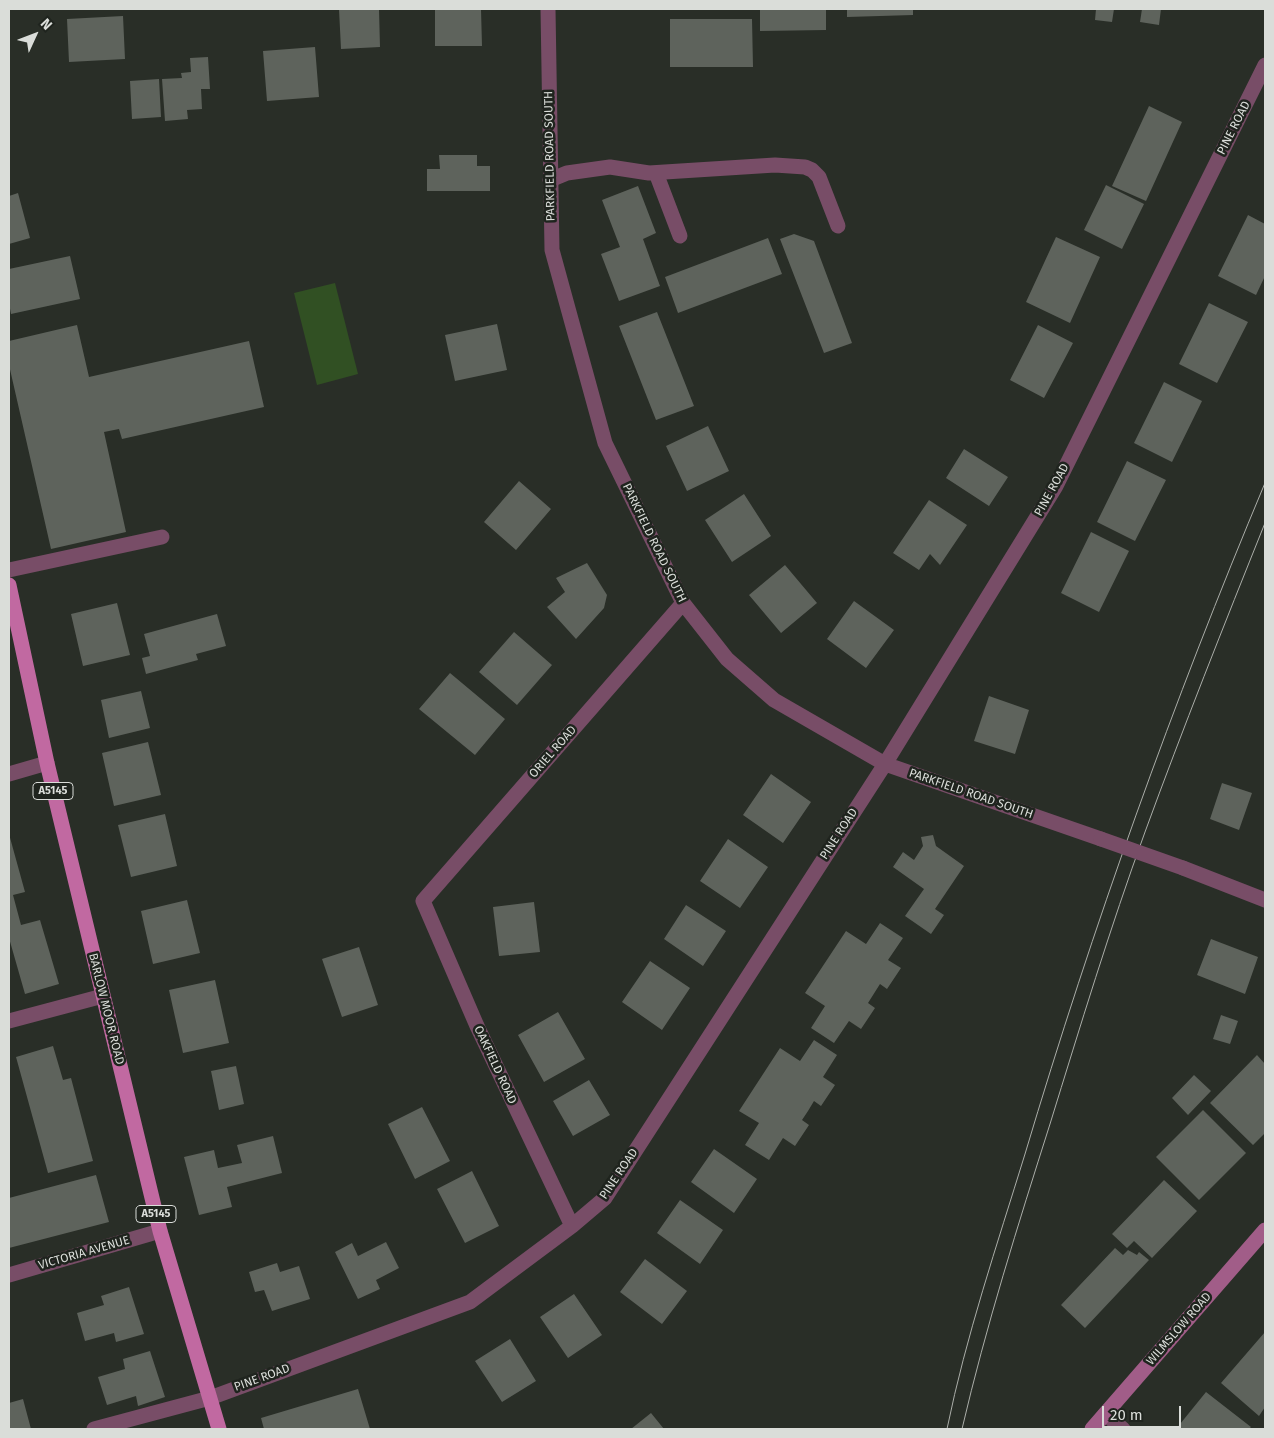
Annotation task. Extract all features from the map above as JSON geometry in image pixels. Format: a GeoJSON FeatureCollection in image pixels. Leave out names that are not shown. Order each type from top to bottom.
{"type":"FeatureCollection","features":[{"type":"Feature","properties":{"kind":"main road","name":"BARLOW MOOR ROAD"},"geometry":{"type":"LineString","coordinates":[[9,585],[47,764],[160,1231],[219,1429]]}},
{"type":"Feature","properties":{"kind":"main road","name":"WILMSLOW ROAD"},"geometry":{"type":"LineString","coordinates":[[1092,1429],[1265,1230]]}},
{"type":"Feature","properties":{"kind":"street","name":"PARKFIELD ROAD SOUTH"},"geometry":{"type":"LineString","coordinates":[[548,9],[552,250],[605,443],[682,603],[727,659],[774,700],[884,764],[1183,868],[1265,900]]}},
{"type":"Feature","properties":{"kind":"street","name":"PINE ROAD"},"geometry":{"type":"LineString","coordinates":[[94,1429],[210,1398],[470,1302],[572,1226],[605,1198],[884,764],[1056,486],[1265,65]]}},
{"type":"Feature","properties":{"kind":"street"},"geometry":{"type":"LineString","coordinates":[[550,180],[567,173],[610,167],[656,173],[775,165],[805,167],[812,170],[819,177],[838,226]]}},
{"type":"Feature","properties":{"kind":"street"},"geometry":{"type":"LineString","coordinates":[[656,173],[680,236]]}},
{"type":"Feature","properties":{"kind":"street"},"geometry":{"type":"LineString","coordinates":[[9,570],[162,537]]}},
{"type":"Feature","properties":{"kind":"street","name":"ORIEL ROAD"},"geometry":{"type":"LineString","coordinates":[[423,901],[682,603]]}},
{"type":"Feature","properties":{"kind":"street"},"geometry":{"type":"LineString","coordinates":[[9,774],[47,764]]}},
{"type":"Feature","properties":{"kind":"street","name":"OAKFIELD ROAD"},"geometry":{"type":"LineString","coordinates":[[423,901],[476,1026],[572,1226]]}},
{"type":"Feature","properties":{"kind":"street"},"geometry":{"type":"LineString","coordinates":[[9,1021],[103,996]]}},
{"type":"Feature","properties":{"kind":"street","name":"VICTORIA AVENUE"},"geometry":{"type":"LineString","coordinates":[[9,1275],[160,1231]]}},
{"type":"Feature","properties":{"kind":"street"},"geometry":{"type":"LineString","coordinates":[[1105,1414],[1123,1429]]}},
{"type":"Feature","properties":{"kind":"green space"},"geometry":{"type":"Polygon","coordinates":[[[335,283],[358,374],[317,385],[294,293],[335,283]]]}},
{"type":"Feature","properties":{"kind":"building"},"geometry":{"type":"Polygon","coordinates":[[[339,9],[379,9],[380,47],[341,49],[339,9]]]}},
{"type":"Feature","properties":{"kind":"building"},"geometry":{"type":"Polygon","coordinates":[[[435,9],[481,9],[482,46],[435,46],[435,9]]]}},
{"type":"Feature","properties":{"kind":"building"},"geometry":{"type":"Polygon","coordinates":[[[760,9],[826,9],[826,30],[760,31],[760,9]]]}},
{"type":"Feature","properties":{"kind":"building"},"geometry":{"type":"Polygon","coordinates":[[[847,9],[913,9],[913,15],[847,17],[847,9]]]}},
{"type":"Feature","properties":{"kind":"building"},"geometry":{"type":"Polygon","coordinates":[[[1096,9],[1114,9],[1112,22],[1095,20],[1096,9]]]}},
{"type":"Feature","properties":{"kind":"building"},"geometry":{"type":"Polygon","coordinates":[[[1142,9],[1161,9],[1159,25],[1140,22],[1142,9]]]}},
{"type":"Feature","properties":{"kind":"building"},"geometry":{"type":"Polygon","coordinates":[[[123,16],[125,59],[69,62],[67,19],[123,16]]]}},
{"type":"Feature","properties":{"kind":"building"},"geometry":{"type":"Polygon","coordinates":[[[670,19],[752,19],[753,67],[670,67],[670,19]]]}},
{"type":"Feature","properties":{"kind":"building"},"geometry":{"type":"Polygon","coordinates":[[[315,47],[319,97],[267,101],[263,51],[315,47]]]}},
{"type":"Feature","properties":{"kind":"building"},"geometry":{"type":"Polygon","coordinates":[[[208,57],[210,89],[201,89],[202,109],[187,110],[188,119],[165,121],[162,79],[182,78],[181,73],[191,72],[190,58],[208,57]]]}},
{"type":"Feature","properties":{"kind":"building"},"geometry":{"type":"Polygon","coordinates":[[[159,79],[161,117],[132,119],[130,81],[159,79]]]}},
{"type":"Feature","properties":{"kind":"building"},"geometry":{"type":"Polygon","coordinates":[[[1149,106],[1182,122],[1146,201],[1112,186],[1149,106]]]}},
{"type":"Feature","properties":{"kind":"building"},"geometry":{"type":"Polygon","coordinates":[[[439,155],[477,155],[477,166],[490,166],[490,191],[427,191],[427,169],[440,169],[439,155]]]}},
{"type":"Feature","properties":{"kind":"building"},"geometry":{"type":"Polygon","coordinates":[[[1106,185],[1144,204],[1122,249],[1084,230],[1106,185]]]}},
{"type":"Feature","properties":{"kind":"building"},"geometry":{"type":"Polygon","coordinates":[[[638,186],[656,233],[643,239],[660,286],[619,301],[601,254],[620,247],[602,200],[638,186]]]}},
{"type":"Feature","properties":{"kind":"building"},"geometry":{"type":"Polygon","coordinates":[[[18,193],[30,238],[9,244],[9,196],[18,193]]]}},
{"type":"Feature","properties":{"kind":"building"},"geometry":{"type":"Polygon","coordinates":[[[1248,215],[1265,224],[1265,276],[1256,295],[1218,276],[1248,215]]]}},
{"type":"Feature","properties":{"kind":"building"},"geometry":{"type":"Polygon","coordinates":[[[794,234],[814,241],[852,343],[824,353],[780,239],[794,234]]]}},
{"type":"Feature","properties":{"kind":"building"},"geometry":{"type":"Polygon","coordinates":[[[1056,237],[1100,257],[1070,323],[1026,302],[1056,237]]]}},
{"type":"Feature","properties":{"kind":"building"},"geometry":{"type":"Polygon","coordinates":[[[768,238],[782,274],[678,313],[665,277],[768,238]]]}},
{"type":"Feature","properties":{"kind":"building"},"geometry":{"type":"Polygon","coordinates":[[[70,256],[80,299],[11,314],[9,303],[9,269],[70,256]]]}},
{"type":"Feature","properties":{"kind":"building"},"geometry":{"type":"Polygon","coordinates":[[[1209,303],[1248,322],[1217,383],[1179,364],[1209,303]]]}},
{"type":"Feature","properties":{"kind":"building"},"geometry":{"type":"Polygon","coordinates":[[[657,312],[694,406],[656,420],[619,326],[657,312]]]}},
{"type":"Feature","properties":{"kind":"building"},"geometry":{"type":"Polygon","coordinates":[[[497,324],[507,370],[455,381],[445,335],[497,324]]]}},
{"type":"Feature","properties":{"kind":"building"},"geometry":{"type":"Polygon","coordinates":[[[77,325],[89,377],[249,341],[264,407],[122,439],[119,429],[104,432],[126,532],[51,549],[9,365],[9,341],[77,325]]]}},
{"type":"Feature","properties":{"kind":"building"},"geometry":{"type":"Polygon","coordinates":[[[1038,325],[1073,343],[1044,398],[1010,380],[1038,325]]]}},
{"type":"Feature","properties":{"kind":"building"},"geometry":{"type":"Polygon","coordinates":[[[1164,382],[1202,401],[1172,462],[1134,443],[1164,382]]]}},
{"type":"Feature","properties":{"kind":"building"},"geometry":{"type":"Polygon","coordinates":[[[708,426],[729,471],[687,491],[666,446],[708,426]]]}},
{"type":"Feature","properties":{"kind":"building"},"geometry":{"type":"Polygon","coordinates":[[[964,449],[1008,477],[989,506],[946,478],[964,449]]]}},
{"type":"Feature","properties":{"kind":"building"},"geometry":{"type":"Polygon","coordinates":[[[1127,461],[1166,480],[1135,541],[1097,522],[1127,461]]]}},
{"type":"Feature","properties":{"kind":"building"},"geometry":{"type":"Polygon","coordinates":[[[519,481],[551,509],[516,550],[484,522],[519,481]]]}},
{"type":"Feature","properties":{"kind":"building"},"geometry":{"type":"Polygon","coordinates":[[[744,494],[771,536],[732,562],[705,520],[744,494]]]}},
{"type":"Feature","properties":{"kind":"building"},"geometry":{"type":"Polygon","coordinates":[[[929,500],[967,525],[940,565],[930,554],[919,570],[893,553],[929,500]]]}},
{"type":"Feature","properties":{"kind":"building"},"geometry":{"type":"Polygon","coordinates":[[[1091,532],[1129,551],[1099,612],[1061,593],[1091,532]]]}},
{"type":"Feature","properties":{"kind":"building"},"geometry":{"type":"Polygon","coordinates":[[[587,563],[607,595],[604,608],[576,639],[547,607],[565,592],[556,578],[587,563]]]}},
{"type":"Feature","properties":{"kind":"building"},"geometry":{"type":"Polygon","coordinates":[[[785,565],[817,603],[781,633],[749,595],[785,565]]]}},
{"type":"Feature","properties":{"kind":"building"},"geometry":{"type":"Polygon","coordinates":[[[854,601],[894,630],[866,668],[827,639],[854,601]]]}},
{"type":"Feature","properties":{"kind":"building"},"geometry":{"type":"Polygon","coordinates":[[[117,603],[130,655],[83,666],[71,614],[117,603]]]}},
{"type":"Feature","properties":{"kind":"building"},"geometry":{"type":"Polygon","coordinates":[[[217,614],[226,646],[196,654],[198,660],[146,674],[142,658],[150,656],[144,634],[217,614]]]}},
{"type":"Feature","properties":{"kind":"building"},"geometry":{"type":"Polygon","coordinates":[[[514,632],[552,665],[517,705],[479,672],[514,632]]]}},
{"type":"Feature","properties":{"kind":"building"},"geometry":{"type":"Polygon","coordinates":[[[450,673],[505,719],[475,755],[419,709],[450,673]]]}},
{"type":"Feature","properties":{"kind":"building"},"geometry":{"type":"Polygon","coordinates":[[[141,691],[150,728],[109,738],[101,700],[141,691]]]}},
{"type":"Feature","properties":{"kind":"building"},"geometry":{"type":"Polygon","coordinates":[[[989,696],[1029,710],[1015,754],[974,741],[989,696]]]}},
{"type":"Feature","properties":{"kind":"building"},"geometry":{"type":"Polygon","coordinates":[[[148,742],[161,795],[114,806],[102,753],[148,742]]]}},
{"type":"Feature","properties":{"kind":"building"},"geometry":{"type":"Polygon","coordinates":[[[771,774],[811,802],[783,843],[743,815],[771,774]]]}},
{"type":"Feature","properties":{"kind":"building"},"geometry":{"type":"Polygon","coordinates":[[[1222,783],[1252,793],[1239,830],[1210,819],[1222,783]]]}},
{"type":"Feature","properties":{"kind":"building"},"geometry":{"type":"Polygon","coordinates":[[[165,814],[177,866],[131,877],[118,825],[165,814]]]}},
{"type":"Feature","properties":{"kind":"building"},"geometry":{"type":"Polygon","coordinates":[[[9,834],[25,892],[13,895],[21,925],[40,920],[59,984],[25,994],[9,938],[9,834]]]}},
{"type":"Feature","properties":{"kind":"building"},"geometry":{"type":"Polygon","coordinates":[[[933,835],[936,846],[964,866],[935,909],[944,915],[931,934],[905,916],[924,889],[893,867],[903,852],[914,860],[923,846],[921,837],[933,835]]]}},
{"type":"Feature","properties":{"kind":"building"},"geometry":{"type":"Polygon","coordinates":[[[728,839],[768,867],[740,908],[700,881],[728,839]]]}},
{"type":"Feature","properties":{"kind":"building"},"geometry":{"type":"Polygon","coordinates":[[[187,900],[200,953],[153,964],[141,911],[187,900]]]}},
{"type":"Feature","properties":{"kind":"building"},"geometry":{"type":"Polygon","coordinates":[[[534,902],[540,952],[499,956],[493,907],[534,902]]]}},
{"type":"Feature","properties":{"kind":"building"},"geometry":{"type":"Polygon","coordinates":[[[686,905],[726,931],[703,966],[664,939],[686,905]]]}},
{"type":"Feature","properties":{"kind":"building"},"geometry":{"type":"Polygon","coordinates":[[[880,923],[903,938],[888,960],[901,968],[887,989],[880,984],[868,1003],[875,1008],[861,1029],[849,1021],[834,1043],[811,1028],[825,1006],[805,993],[846,931],[866,944],[880,923]]]}},
{"type":"Feature","properties":{"kind":"building"},"geometry":{"type":"Polygon","coordinates":[[[1211,939],[1258,957],[1245,994],[1197,975],[1211,939]]]}},
{"type":"Feature","properties":{"kind":"building"},"geometry":{"type":"Polygon","coordinates":[[[359,947],[378,1005],[342,1017],[322,959],[359,947]]]}},
{"type":"Feature","properties":{"kind":"building"},"geometry":{"type":"Polygon","coordinates":[[[650,961],[690,988],[662,1030],[622,1002],[650,961]]]}},
{"type":"Feature","properties":{"kind":"building"},"geometry":{"type":"Polygon","coordinates":[[[215,980],[229,1043],[183,1053],[169,990],[215,980]]]}},
{"type":"Feature","properties":{"kind":"building"},"geometry":{"type":"Polygon","coordinates":[[[558,1012],[585,1059],[544,1082],[518,1035],[558,1012]]]}},
{"type":"Feature","properties":{"kind":"building"},"geometry":{"type":"Polygon","coordinates":[[[1221,1015],[1238,1021],[1230,1044],[1213,1039],[1221,1015]]]}},
{"type":"Feature","properties":{"kind":"building"},"geometry":{"type":"Polygon","coordinates":[[[814,1040],[837,1055],[823,1077],[835,1085],[821,1106],[814,1101],[802,1120],[809,1125],[795,1146],[783,1138],[769,1160],[745,1145],[759,1123],[739,1111],[780,1048],[800,1061],[814,1040]]]}},
{"type":"Feature","properties":{"kind":"building"},"geometry":{"type":"Polygon","coordinates":[[[53,1046],[63,1080],[71,1078],[93,1161],[48,1173],[16,1057],[53,1046]]]}},
{"type":"Feature","properties":{"kind":"building"},"geometry":{"type":"Polygon","coordinates":[[[1257,1055],[1265,1064],[1265,1133],[1253,1145],[1210,1103],[1257,1055]]]}},
{"type":"Feature","properties":{"kind":"building"},"geometry":{"type":"Polygon","coordinates":[[[236,1066],[244,1104],[219,1110],[211,1071],[236,1066]]]}},
{"type":"Feature","properties":{"kind":"building"},"geometry":{"type":"Polygon","coordinates":[[[1194,1075],[1211,1091],[1188,1115],[1172,1098],[1194,1075]]]}},
{"type":"Feature","properties":{"kind":"building"},"geometry":{"type":"Polygon","coordinates":[[[589,1080],[610,1115],[573,1136],[553,1101],[589,1080]]]}},
{"type":"Feature","properties":{"kind":"building"},"geometry":{"type":"Polygon","coordinates":[[[422,1107],[450,1161],[415,1179],[388,1124],[422,1107]]]}},
{"type":"Feature","properties":{"kind":"building"},"geometry":{"type":"Polygon","coordinates":[[[1203,1110],[1246,1153],[1199,1200],[1156,1157],[1203,1110]]]}},
{"type":"Feature","properties":{"kind":"building"},"geometry":{"type":"Polygon","coordinates":[[[273,1136],[282,1173],[227,1187],[232,1207],[199,1215],[184,1157],[214,1150],[218,1168],[242,1163],[237,1145],[273,1136]]]}},
{"type":"Feature","properties":{"kind":"building"},"geometry":{"type":"Polygon","coordinates":[[[714,1149],[757,1179],[734,1213],[691,1182],[714,1149]]]}},
{"type":"Feature","properties":{"kind":"building"},"geometry":{"type":"Polygon","coordinates":[[[472,1171],[499,1226],[465,1243],[437,1189],[472,1171]]]}},
{"type":"Feature","properties":{"kind":"building"},"geometry":{"type":"Polygon","coordinates":[[[96,1175],[109,1222],[9,1248],[9,1198],[96,1175]]]}},
{"type":"Feature","properties":{"kind":"building"},"geometry":{"type":"Polygon","coordinates":[[[1164,1180],[1197,1211],[1152,1258],[1134,1241],[1127,1248],[1112,1234],[1164,1180]]]}},
{"type":"Feature","properties":{"kind":"building"},"geometry":{"type":"Polygon","coordinates":[[[680,1200],[723,1230],[700,1264],[657,1233],[680,1200]]]}},
{"type":"Feature","properties":{"kind":"building"},"geometry":{"type":"Polygon","coordinates":[[[386,1242],[399,1268],[376,1280],[380,1289],[358,1299],[335,1252],[352,1243],[358,1256],[386,1242]]]}},
{"type":"Feature","properties":{"kind":"building"},"geometry":{"type":"Polygon","coordinates":[[[1115,1248],[1123,1255],[1128,1250],[1137,1255],[1139,1252],[1149,1260],[1085,1328],[1061,1305],[1115,1248]]]}},
{"type":"Feature","properties":{"kind":"building"},"geometry":{"type":"Polygon","coordinates":[[[645,1259],[687,1291],[662,1324],[620,1292],[645,1259]]]}},
{"type":"Feature","properties":{"kind":"building"},"geometry":{"type":"Polygon","coordinates":[[[277,1263],[280,1272],[299,1266],[310,1299],[272,1311],[264,1290],[255,1292],[249,1272],[277,1263]]]}},
{"type":"Feature","properties":{"kind":"building"},"geometry":{"type":"Polygon","coordinates":[[[129,1287],[144,1334],[116,1342],[114,1333],[85,1341],[77,1313],[104,1305],[101,1296],[129,1287]]]}},
{"type":"Feature","properties":{"kind":"building"},"geometry":{"type":"Polygon","coordinates":[[[574,1294],[602,1335],[568,1358],[540,1317],[574,1294]]]}},
{"type":"Feature","properties":{"kind":"building"},"geometry":{"type":"Polygon","coordinates":[[[1265,1332],[1265,1407],[1259,1416],[1221,1383],[1265,1332]]]}},
{"type":"Feature","properties":{"kind":"building"},"geometry":{"type":"Polygon","coordinates":[[[510,1339],[536,1381],[502,1402],[475,1361],[510,1339]]]}},
{"type":"Feature","properties":{"kind":"building"},"geometry":{"type":"Polygon","coordinates":[[[150,1351],[165,1397],[138,1406],[136,1396],[107,1405],[98,1377],[125,1369],[123,1359],[150,1351]]]}},
{"type":"Feature","properties":{"kind":"building"},"geometry":{"type":"Polygon","coordinates":[[[358,1389],[370,1429],[264,1429],[261,1418],[358,1389]]]}},
{"type":"Feature","properties":{"kind":"building"},"geometry":{"type":"Polygon","coordinates":[[[1206,1392],[1251,1427],[1249,1429],[1176,1429],[1206,1392]]]}},
{"type":"Feature","properties":{"kind":"building"},"geometry":{"type":"Polygon","coordinates":[[[23,1399],[31,1429],[9,1429],[9,1403],[23,1399]]]}},
{"type":"Feature","properties":{"kind":"building"},"geometry":{"type":"Polygon","coordinates":[[[651,1413],[664,1429],[631,1429],[651,1413]]]}},
{"type":"Feature","properties":{"kind":"tram line"},"geometry":{"type":"LineString","coordinates":[[947,1429],[963,1360],[983,1291],[1078,984],[1167,731],[1198,648],[1265,483]]}},
{"type":"Feature","properties":{"kind":"tram line"},"geometry":{"type":"LineString","coordinates":[[962,1429],[981,1352],[1014,1238],[1120,904],[1174,754],[1265,523]]}}]}
